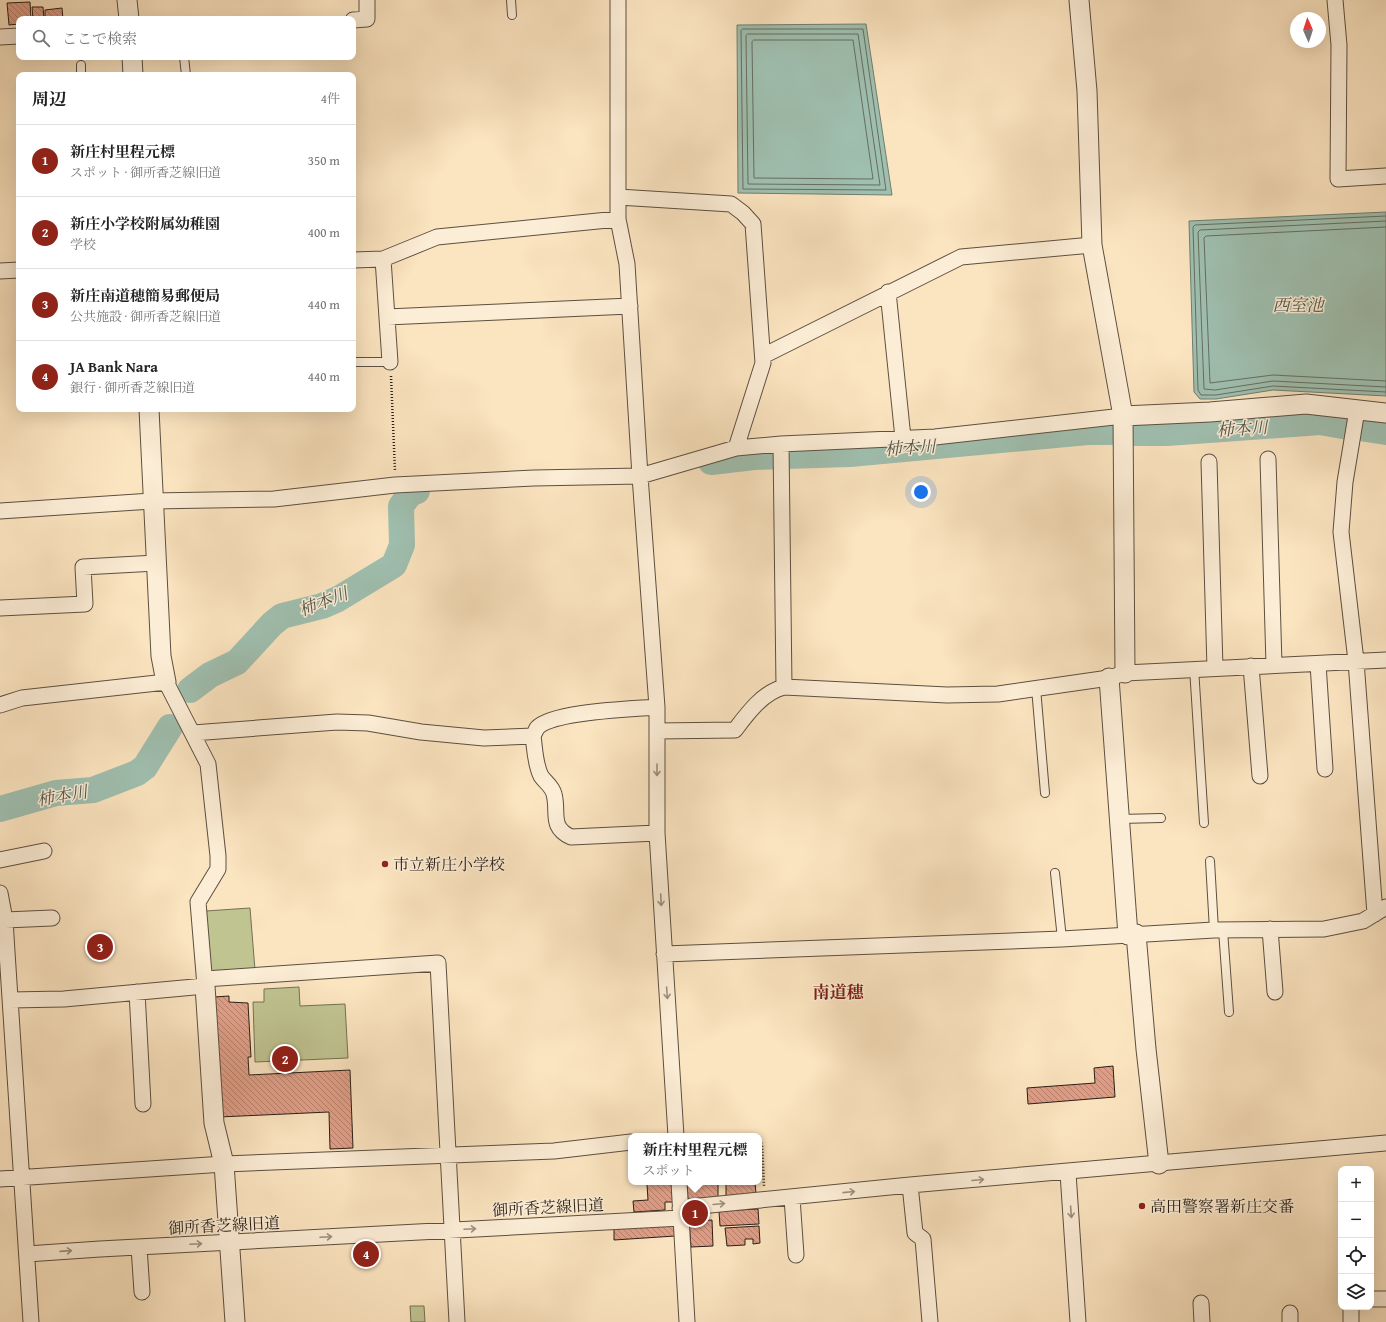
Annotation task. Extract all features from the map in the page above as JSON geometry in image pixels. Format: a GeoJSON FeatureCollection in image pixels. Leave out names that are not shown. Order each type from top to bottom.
{"type":"FeatureCollection","features":[{"type":"Feature","properties":{"kind":"street"},"geometry":{"type":"LineString","coordinates":[[127,0],[129,16]]}},
{"type":"Feature","properties":{"kind":"street"},"geometry":{"type":"LineString","coordinates":[[356,20],[367,19],[367,0]]}},
{"type":"Feature","properties":{"kind":"street"},"geometry":{"type":"LineString","coordinates":[[618,0],[618,219],[627,264],[640,476],[657,707],[657,833],[676,1133]]}},
{"type":"Feature","properties":{"kind":"street"},"geometry":{"type":"LineString","coordinates":[[1080,0],[1087,91],[1092,245],[1123,416],[1117,675],[1120,820],[1159,1164]]}},
{"type":"Feature","properties":{"kind":"street"},"geometry":{"type":"LineString","coordinates":[[1334,0],[1339,45],[1338,179],[1386,176]]}},
{"type":"Feature","properties":{"kind":"street"},"geometry":{"type":"LineString","coordinates":[[0,37],[16,36]]}},
{"type":"Feature","properties":{"kind":"street"},"geometry":{"type":"LineString","coordinates":[[132,60],[133,72]]}},
{"type":"Feature","properties":{"kind":"street"},"geometry":{"type":"LineString","coordinates":[[618,197],[731,204],[743,213],[752,224],[763,363],[736,448]]}},
{"type":"Feature","properties":{"kind":"street"},"geometry":{"type":"LineString","coordinates":[[356,260],[383,259],[437,238],[618,219]]}},
{"type":"Feature","properties":{"kind":"street"},"geometry":{"type":"LineString","coordinates":[[763,356],[888,292],[961,257],[1092,245]]}},
{"type":"Feature","properties":{"kind":"street"},"geometry":{"type":"LineString","coordinates":[[383,259],[390,362]]}},
{"type":"Feature","properties":{"kind":"street"},"geometry":{"type":"LineString","coordinates":[[0,271],[16,270]]}},
{"type":"Feature","properties":{"kind":"street"},"geometry":{"type":"LineString","coordinates":[[888,292],[903,438]]}},
{"type":"Feature","properties":{"kind":"street"},"geometry":{"type":"LineString","coordinates":[[387,317],[630,306]]}},
{"type":"Feature","properties":{"kind":"street"},"geometry":{"type":"LineString","coordinates":[[0,511],[152,501],[274,499],[395,485],[534,478],[640,476],[736,448],[781,452],[1123,416],[1210,412],[1306,404],[1386,413]]}},
{"type":"Feature","properties":{"kind":"street"},"geometry":{"type":"LineString","coordinates":[[664,954],[1062,939],[1219,930],[1324,928],[1363,921],[1380,910],[1356,661],[1341,532],[1345,482],[1357,410]]}},
{"type":"Feature","properties":{"kind":"street"},"geometry":{"type":"LineString","coordinates":[[149,412],[152,501],[161,656],[166,682],[208,764],[218,856],[218,869],[198,902],[214,1123],[224,1164],[236,1322]]}},
{"type":"Feature","properties":{"kind":"street"},"geometry":{"type":"LineString","coordinates":[[781,452],[784,687]]}},
{"type":"Feature","properties":{"kind":"street"},"geometry":{"type":"LineString","coordinates":[[1268,459],[1274,665]]}},
{"type":"Feature","properties":{"kind":"street"},"geometry":{"type":"LineString","coordinates":[[1209,462],[1215,668]]}},
{"type":"Feature","properties":{"kind":"street"},"geometry":{"type":"LineString","coordinates":[[0,608],[85,604],[83,567],[156,563]]}},
{"type":"Feature","properties":{"kind":"street"},"geometry":{"type":"LineString","coordinates":[[657,731],[735,730],[764,697],[777,689],[784,687],[947,694],[998,694],[1117,675],[1194,668],[1386,660]]}},
{"type":"Feature","properties":{"kind":"street"},"geometry":{"type":"LineString","coordinates":[[1318,664],[1325,769]]}},
{"type":"Feature","properties":{"kind":"street"},"geometry":{"type":"LineString","coordinates":[[1251,666],[1260,776]]}},
{"type":"Feature","properties":{"kind":"street"},"geometry":{"type":"LineString","coordinates":[[0,704],[22,698],[166,682]]}},
{"type":"Feature","properties":{"kind":"street"},"geometry":{"type":"LineString","coordinates":[[657,707],[576,714],[545,722],[537,728],[533,736],[537,767],[542,778],[551,787],[554,794],[556,824],[562,833],[571,837],[657,833]]}},
{"type":"Feature","properties":{"kind":"street"},"geometry":{"type":"LineString","coordinates":[[193,733],[338,722],[368,723],[421,732],[484,738],[533,736]]}},
{"type":"Feature","properties":{"kind":"street"},"geometry":{"type":"LineString","coordinates":[[0,860],[44,851]]}},
{"type":"Feature","properties":{"kind":"street"},"geometry":{"type":"LineString","coordinates":[[1,897],[5,920],[4,952],[10,1000],[31,1322]]}},
{"type":"Feature","properties":{"kind":"street"},"geometry":{"type":"LineString","coordinates":[[5,920],[52,918]]}},
{"type":"Feature","properties":{"kind":"street"},"geometry":{"type":"LineString","coordinates":[[1270,929],[1275,992]]}},
{"type":"Feature","properties":{"kind":"street"},"geometry":{"type":"LineString","coordinates":[[10,1000],[64,999],[137,992],[205,983],[438,963],[457,1322]]}},
{"type":"Feature","properties":{"kind":"street"},"geometry":{"type":"LineString","coordinates":[[137,992],[143,1104]]}},
{"type":"Feature","properties":{"kind":"street"},"geometry":{"type":"LineString","coordinates":[[0,1179],[224,1164],[554,1150],[628,1142]]}},
{"type":"Feature","properties":{"kind":"street","name":"御所香芝線旧道"},"geometry":{"type":"LineString","coordinates":[[27,1254],[452,1230],[681,1213],[764,1200],[910,1185],[1068,1173],[1386,1143]]}},
{"type":"Feature","properties":{"kind":"street"},"geometry":{"type":"LineString","coordinates":[[1068,1173],[1078,1322]]}},
{"type":"Feature","properties":{"kind":"street"},"geometry":{"type":"LineString","coordinates":[[679,1185],[688,1322]]}},
{"type":"Feature","properties":{"kind":"street"},"geometry":{"type":"LineString","coordinates":[[910,1185],[915,1233],[923,1239],[930,1322]]}},
{"type":"Feature","properties":{"kind":"street"},"geometry":{"type":"LineString","coordinates":[[792,1198],[796,1255]]}},
{"type":"Feature","properties":{"kind":"street"},"geometry":{"type":"LineString","coordinates":[[139,1247],[142,1292]]}},
{"type":"Feature","properties":{"kind":"street"},"geometry":{"type":"LineString","coordinates":[[1374,1299],[1386,1299]]}},
{"type":"Feature","properties":{"kind":"street"},"geometry":{"type":"LineString","coordinates":[[1202,1303],[1202,1322]]}},
{"type":"Feature","properties":{"kind":"street"},"geometry":{"type":"LineString","coordinates":[[1351,1310],[1351,1322]]}},
{"type":"Feature","properties":{"kind":"lane"},"geometry":{"type":"LineString","coordinates":[[511,0],[512,15]]}},
{"type":"Feature","properties":{"kind":"lane"},"geometry":{"type":"LineString","coordinates":[[184,60],[186,72]]}},
{"type":"Feature","properties":{"kind":"lane"},"geometry":{"type":"LineString","coordinates":[[81,65],[81,72]]}},
{"type":"Feature","properties":{"kind":"lane"},"geometry":{"type":"LineString","coordinates":[[356,362],[390,362]]}},
{"type":"Feature","properties":{"kind":"lane"},"geometry":{"type":"LineString","coordinates":[[1194,668],[1204,822]]}},
{"type":"Feature","properties":{"kind":"lane"},"geometry":{"type":"LineString","coordinates":[[1036,688],[1045,793]]}},
{"type":"Feature","properties":{"kind":"lane"},"geometry":{"type":"LineString","coordinates":[[1120,820],[1161,818]]}},
{"type":"Feature","properties":{"kind":"lane"},"geometry":{"type":"LineString","coordinates":[[1210,861],[1229,1012]]}},
{"type":"Feature","properties":{"kind":"lane"},"geometry":{"type":"LineString","coordinates":[[1055,873],[1062,939]]}},
{"type":"Feature","properties":{"kind":"path"},"geometry":{"type":"LineString","coordinates":[[390,362],[395,485]]}},
{"type":"Feature","properties":{"kind":"path"},"geometry":{"type":"LineString","coordinates":[[762,1144],[764,1200]]}},
{"type":"Feature","properties":{"kind":"green space"},"geometry":{"type":"Polygon","coordinates":[[[250,908],[255,970],[211,971],[206,911],[250,908]]]}},
{"type":"Feature","properties":{"kind":"green space"},"geometry":{"type":"Polygon","coordinates":[[[299,987],[300,1006],[345,1004],[348,1058],[255,1062],[253,1002],[264,1002],[264,989],[299,987]]]}},
{"type":"Feature","properties":{"kind":"green space"},"geometry":{"type":"Polygon","coordinates":[[[410,1306],[424,1306],[425,1322],[411,1322],[410,1306]]]}},
{"type":"Feature","properties":{"kind":"water"},"geometry":{"type":"Polygon","coordinates":[[[866,24],[892,195],[738,193],[737,25],[866,24]]]}},
{"type":"Feature","properties":{"kind":"water","name":"西室池"},"geometry":{"type":"Polygon","coordinates":[[[1386,212],[1386,396],[1273,390],[1216,399],[1200,399],[1194,392],[1189,221],[1386,212]]]}},
{"type":"Feature","properties":{"kind":"building"},"geometry":{"type":"Polygon","coordinates":[[[30,2],[31,16],[16,16],[16,24],[9,25],[7,3],[30,2]]]}},
{"type":"Feature","properties":{"kind":"building"},"geometry":{"type":"Polygon","coordinates":[[[32,7],[43,7],[44,16],[33,16],[32,7]]]}},
{"type":"Feature","properties":{"kind":"building"},"geometry":{"type":"Polygon","coordinates":[[[62,8],[63,16],[45,16],[45,10],[62,8]]]}},
{"type":"Feature","properties":{"kind":"building"},"geometry":{"type":"Polygon","coordinates":[[[229,996],[229,1002],[248,1003],[251,1057],[248,1057],[249,1075],[350,1070],[353,1148],[330,1149],[329,1112],[219,1117],[214,997],[229,996]]]}},
{"type":"Feature","properties":{"kind":"building"},"geometry":{"type":"Polygon","coordinates":[[[1113,1066],[1115,1097],[1028,1104],[1027,1088],[1095,1083],[1094,1068],[1113,1066]]]}},
{"type":"Feature","properties":{"kind":"building"},"geometry":{"type":"Polygon","coordinates":[[[647,1185],[671,1185],[673,1202],[665,1202],[665,1210],[634,1212],[633,1201],[648,1200],[647,1185]]]}},
{"type":"Feature","properties":{"kind":"building"},"geometry":{"type":"Polygon","coordinates":[[[687,1185],[718,1185],[718,1199],[688,1201],[687,1185]]]}},
{"type":"Feature","properties":{"kind":"building"},"geometry":{"type":"Polygon","coordinates":[[[726,1185],[755,1185],[756,1194],[726,1196],[726,1185]]]}},
{"type":"Feature","properties":{"kind":"building"},"geometry":{"type":"Polygon","coordinates":[[[758,1209],[759,1224],[720,1226],[719,1211],[758,1209]]]}},
{"type":"Feature","properties":{"kind":"building"},"geometry":{"type":"Polygon","coordinates":[[[712,1220],[713,1246],[691,1247],[689,1221],[712,1220]]]}},
{"type":"Feature","properties":{"kind":"building"},"geometry":{"type":"Polygon","coordinates":[[[675,1225],[675,1236],[614,1240],[614,1229],[675,1225]]]}},
{"type":"Feature","properties":{"kind":"building"},"geometry":{"type":"Polygon","coordinates":[[[759,1226],[760,1243],[753,1244],[753,1239],[745,1239],[745,1245],[727,1246],[725,1228],[759,1226]]]}},
{"type":"Feature","properties":{"kind":"waterway","name":"柿本川"},"geometry":{"type":"LineString","coordinates":[[1136,433],[1167,433],[1320,422],[1348,427]]}},
{"type":"Feature","properties":{"kind":"waterway","name":"柿本川"},"geometry":{"type":"LineString","coordinates":[[1366,429],[1386,432]]}},
{"type":"Feature","properties":{"kind":"waterway","name":"柿本川"},"geometry":{"type":"LineString","coordinates":[[711,462],[754,457],[850,454],[1088,432],[1110,432]]}},
{"type":"Feature","properties":{"kind":"waterway","name":"柿本川"},"geometry":{"type":"LineString","coordinates":[[190,690],[210,675],[237,662],[272,624],[282,616],[322,606],[338,599],[394,565],[402,545],[401,506],[410,494],[417,491]]}},
{"type":"Feature","properties":{"kind":"waterway","name":"柿本川"},"geometry":{"type":"LineString","coordinates":[[0,809],[56,793],[93,790],[137,773],[145,767],[170,727]]}},
{"type":"Feature","properties":{"kind":"place","name":"市立新庄小学校"},"geometry":{"type":"Point","coordinates":[385,864]}},
{"type":"Feature","properties":{"kind":"place","name":"新庄南道穂簡易郵便局"},"geometry":{"type":"Point","coordinates":[100,947]}},
{"type":"Feature","properties":{"kind":"place","name":"新庄小学校附属幼稚園"},"geometry":{"type":"Point","coordinates":[285,1059]}},
{"type":"Feature","properties":{"kind":"place","name":"高田警察署新庄交番"},"geometry":{"type":"Point","coordinates":[1142,1206]}},
{"type":"Feature","properties":{"kind":"place","name":"新庄村里程元標"},"geometry":{"type":"Point","coordinates":[695,1213]}},
{"type":"Feature","properties":{"kind":"place","name":"JA Bank Nara"},"geometry":{"type":"Point","coordinates":[366,1254]}},
{"type":"Feature","properties":{"kind":"district","name":"南道穗"},"geometry":{"type":"Point","coordinates":[838,991]}}]}
